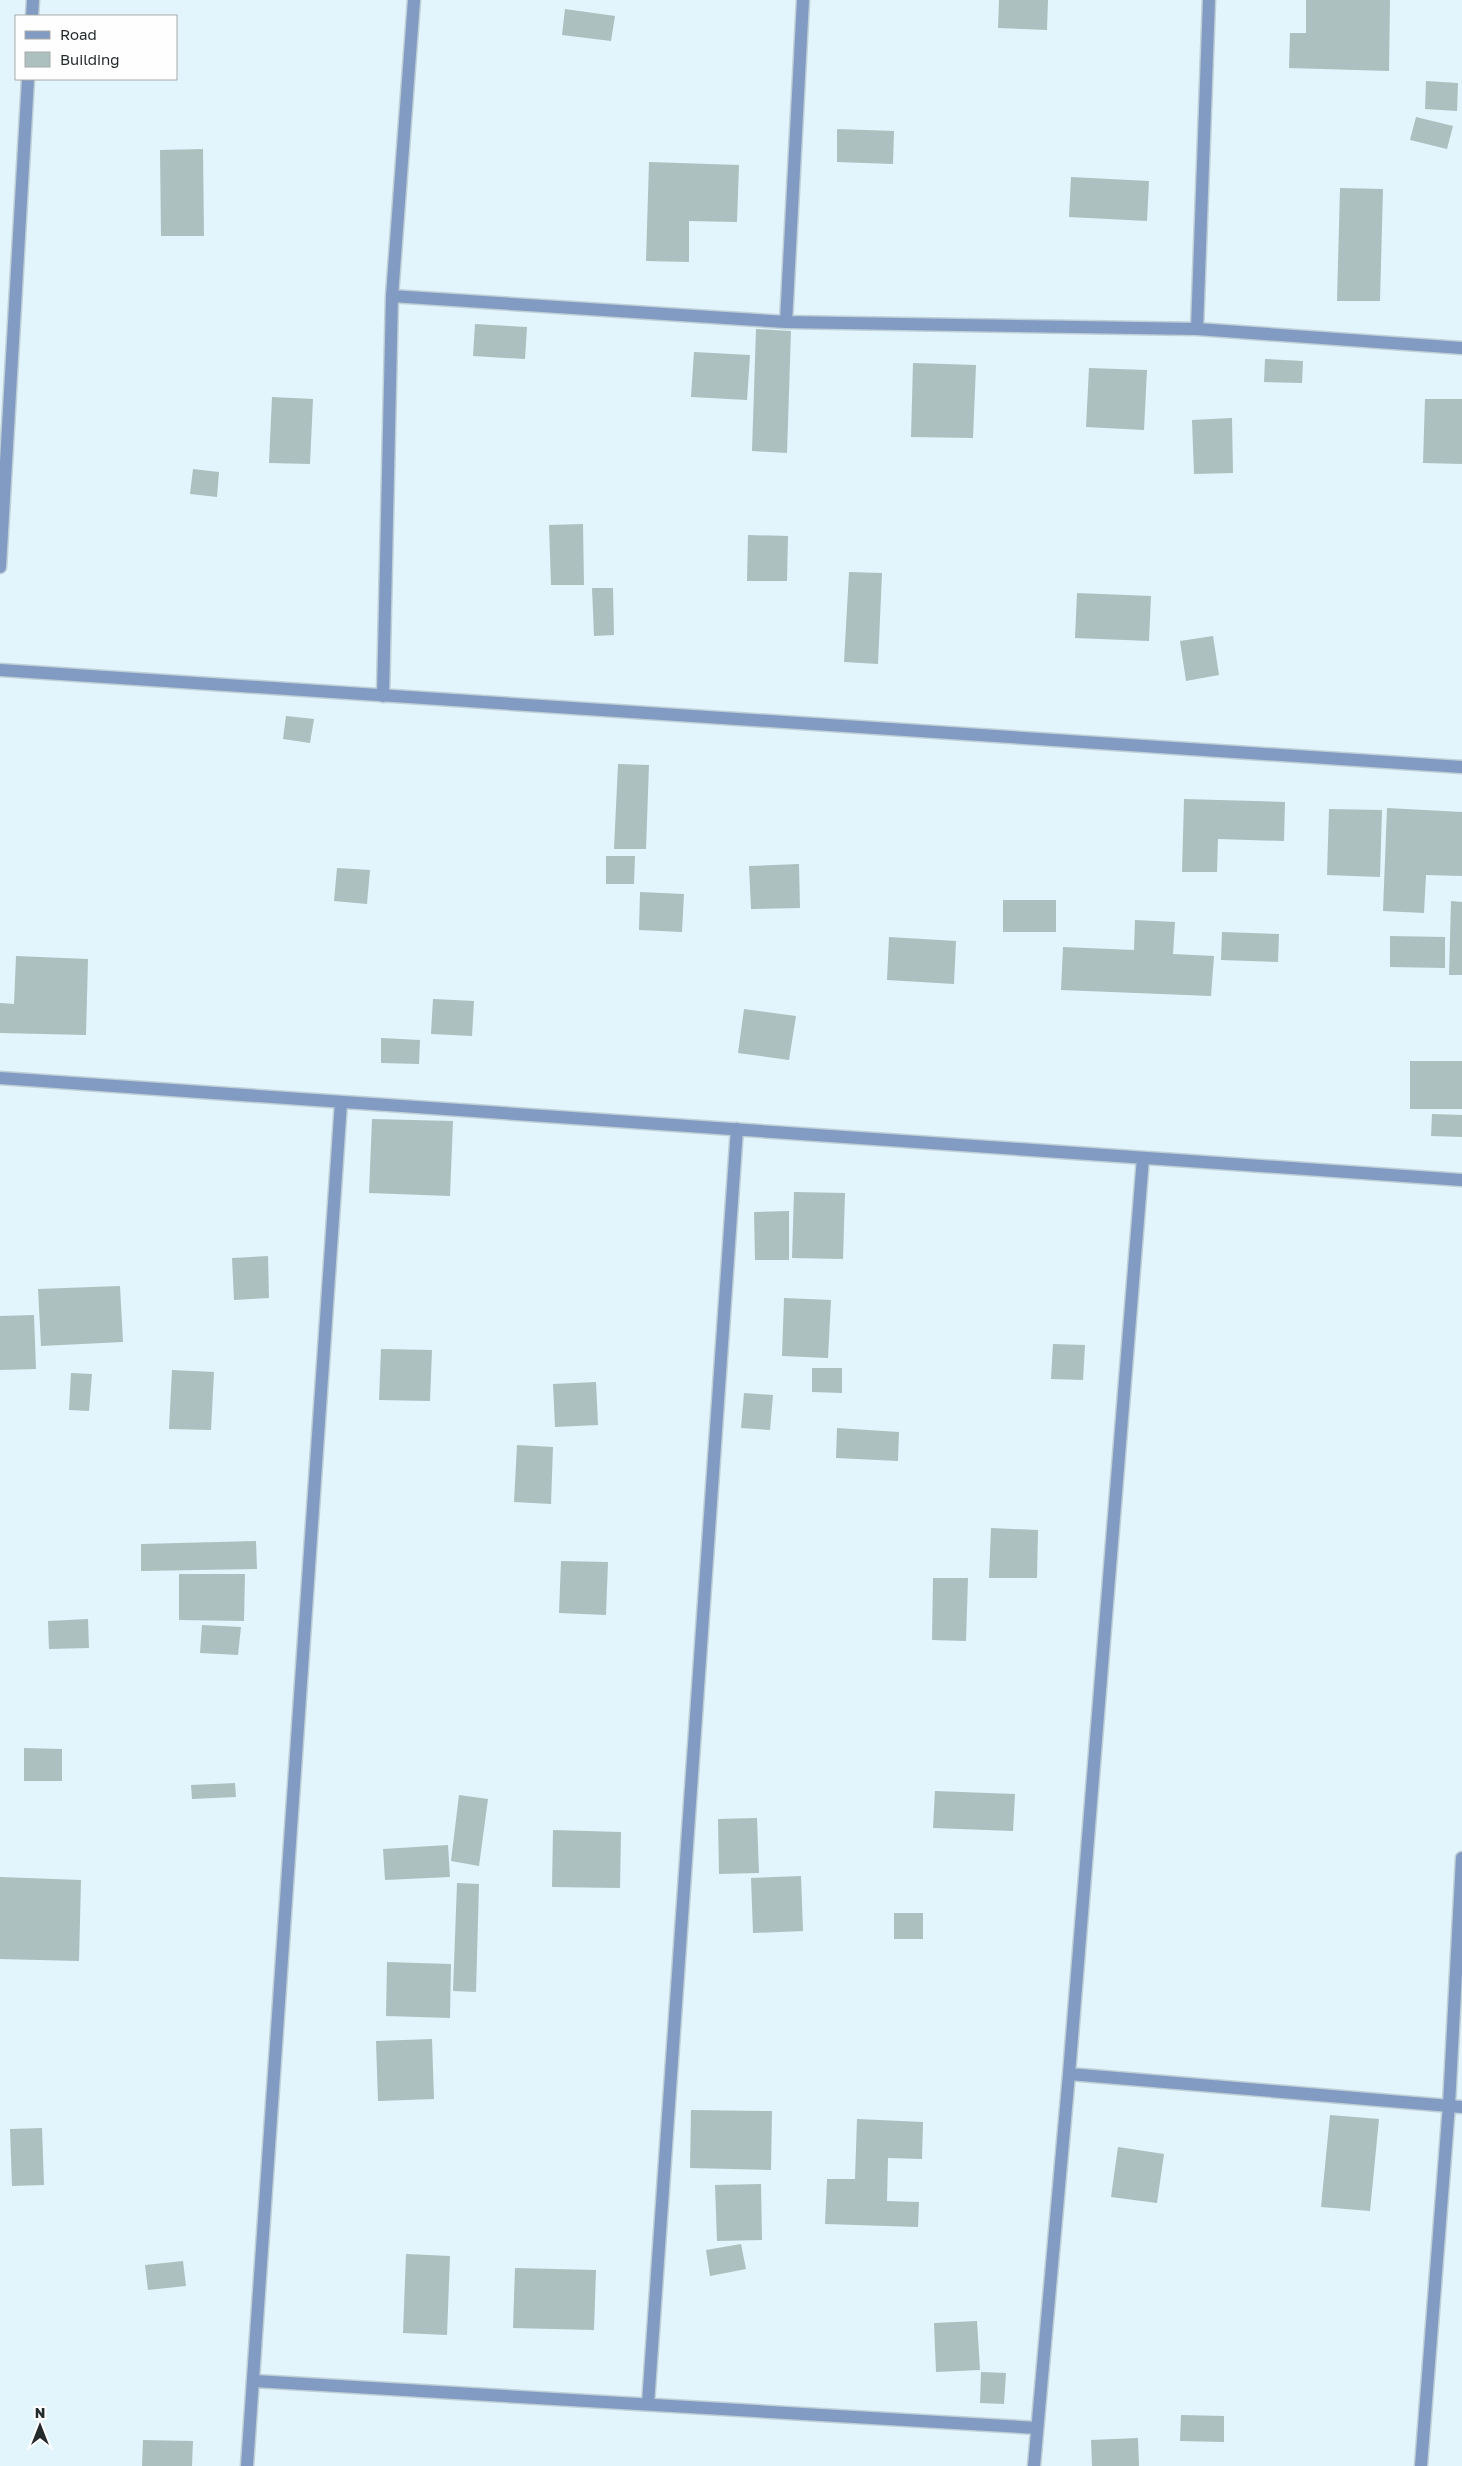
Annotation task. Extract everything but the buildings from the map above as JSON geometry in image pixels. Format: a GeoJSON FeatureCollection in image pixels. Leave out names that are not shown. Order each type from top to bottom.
{"type":"FeatureCollection","features":[{"type":"Feature","properties":{"kind":"street"},"geometry":{"type":"LineString","coordinates":[[32,15],[33,0]]}},
{"type":"Feature","properties":{"kind":"street"},"geometry":{"type":"LineString","coordinates":[[383,696],[392,296],[414,0]]}},
{"type":"Feature","properties":{"kind":"street"},"geometry":{"type":"LineString","coordinates":[[786,322],[803,0]]}},
{"type":"Feature","properties":{"kind":"street"},"geometry":{"type":"LineString","coordinates":[[1197,329],[1209,0]]}},
{"type":"Feature","properties":{"kind":"street"},"geometry":{"type":"LineString","coordinates":[[0,567],[28,80]]}},
{"type":"Feature","properties":{"kind":"street"},"geometry":{"type":"LineString","coordinates":[[392,296],[786,322],[1197,329],[1462,348]]}},
{"type":"Feature","properties":{"kind":"street"},"geometry":{"type":"LineString","coordinates":[[0,670],[1462,768]]}},
{"type":"Feature","properties":{"kind":"street"},"geometry":{"type":"LineString","coordinates":[[0,1078],[1462,1180]]}},
{"type":"Feature","properties":{"kind":"street"},"geometry":{"type":"LineString","coordinates":[[247,2466],[255,2381],[341,1102]]}},
{"type":"Feature","properties":{"kind":"street"},"geometry":{"type":"LineString","coordinates":[[648,2404],[736,1129]]}},
{"type":"Feature","properties":{"kind":"street"},"geometry":{"type":"LineString","coordinates":[[1034,2466],[1069,2074],[1143,1158]]}},
{"type":"Feature","properties":{"kind":"street"},"geometry":{"type":"LineString","coordinates":[[1420,2466],[1449,2105],[1462,1858]]}},
{"type":"Feature","properties":{"kind":"street"},"geometry":{"type":"LineString","coordinates":[[1069,2074],[1462,2107]]}},
{"type":"Feature","properties":{"kind":"street"},"geometry":{"type":"LineString","coordinates":[[255,2381],[1037,2428]]}}]}
